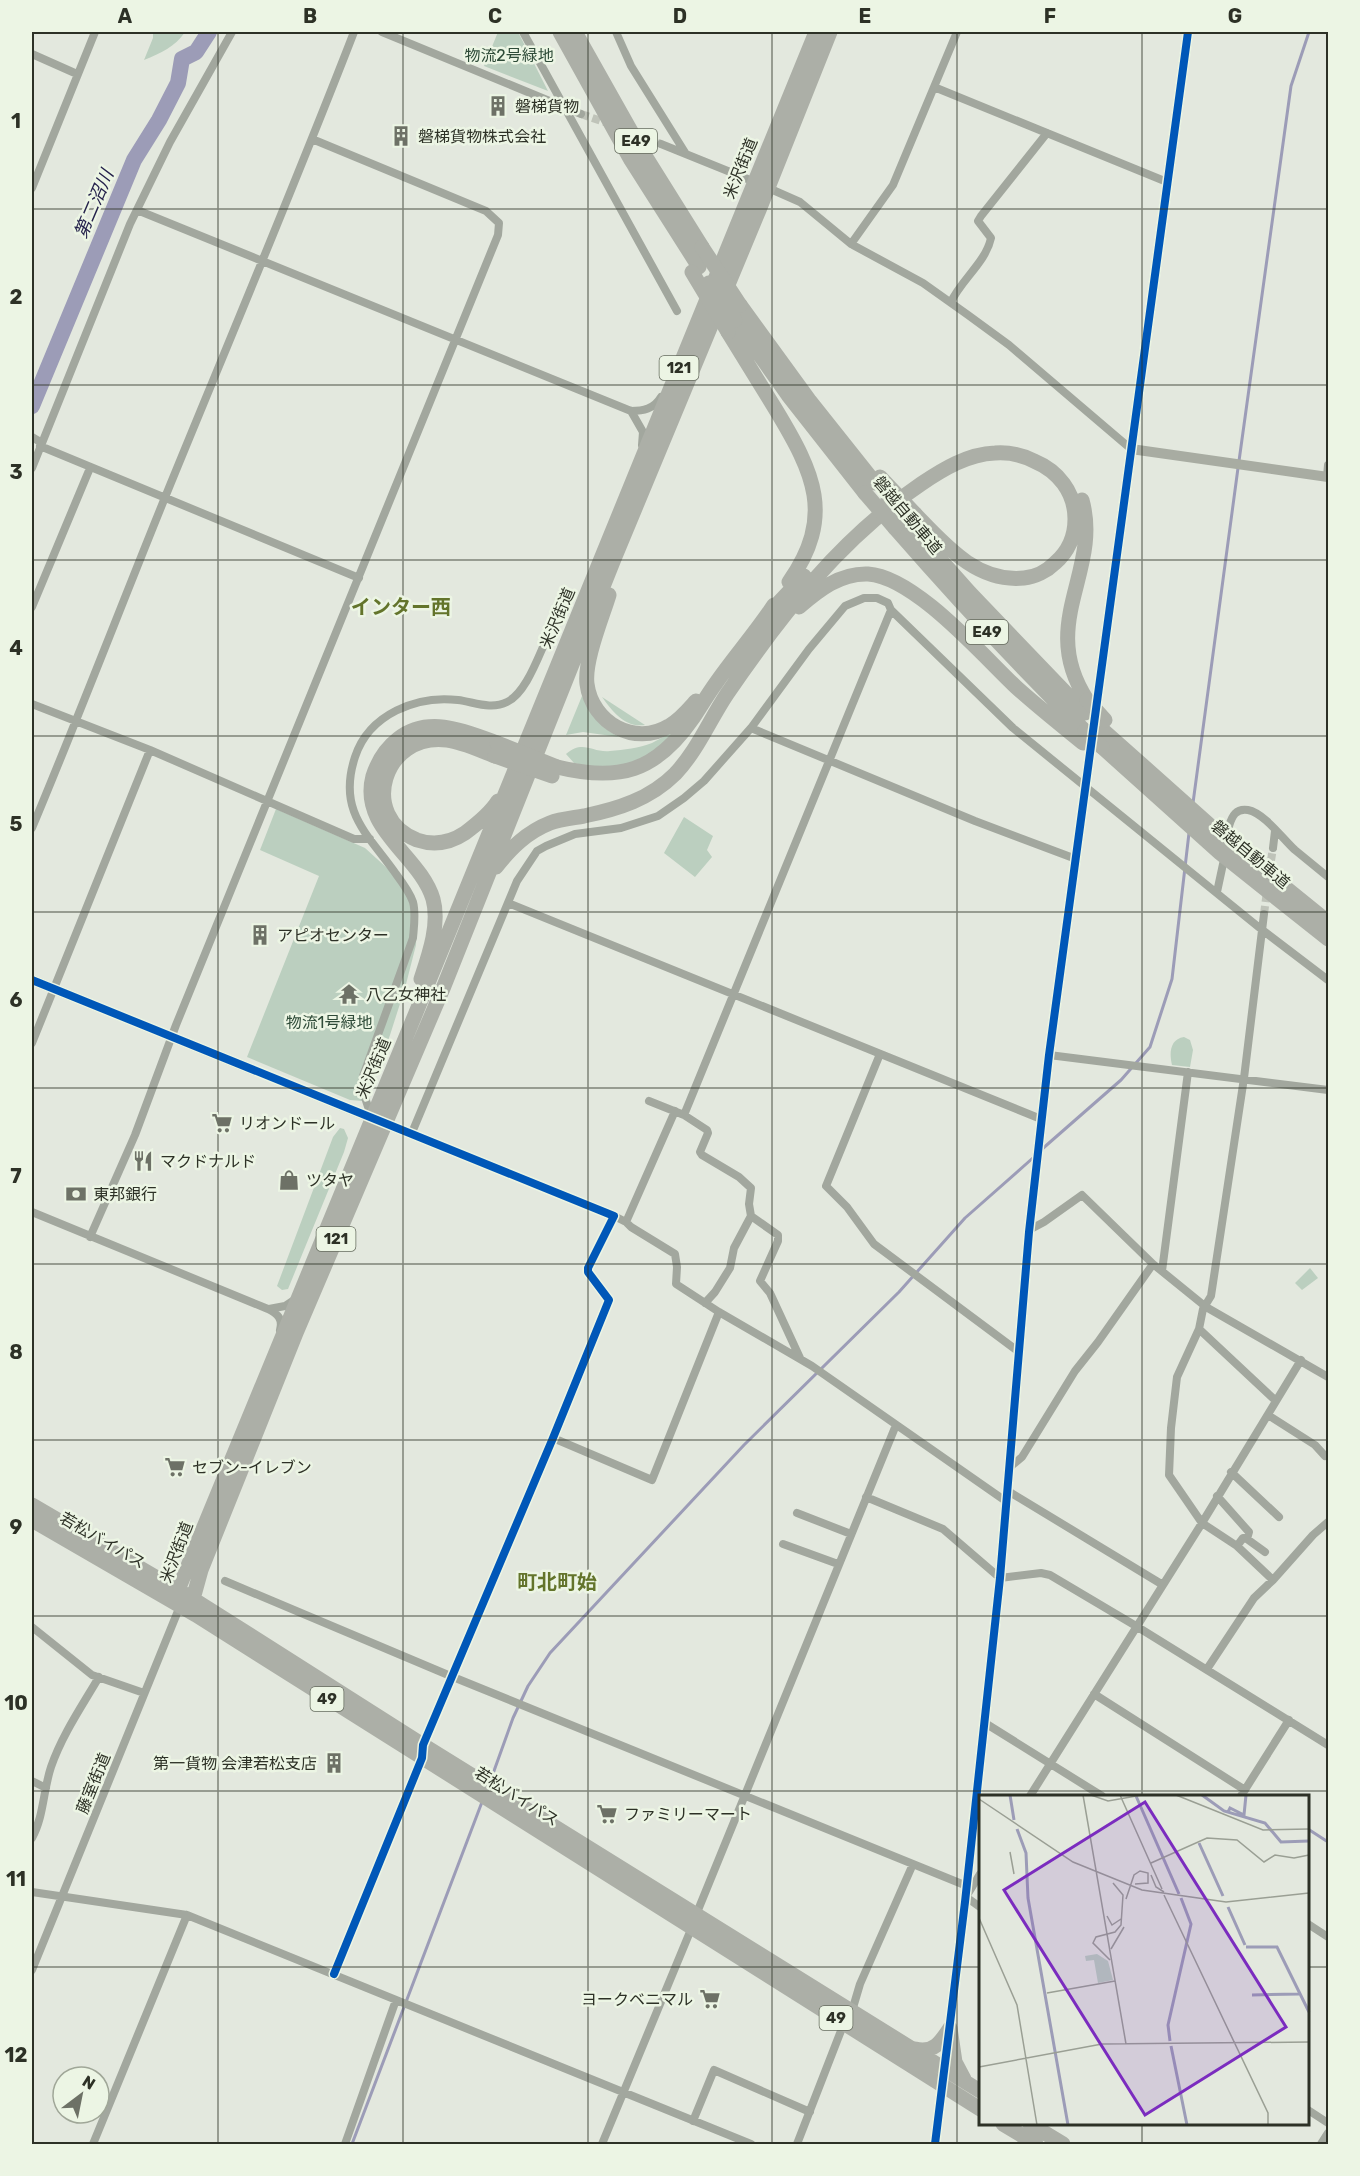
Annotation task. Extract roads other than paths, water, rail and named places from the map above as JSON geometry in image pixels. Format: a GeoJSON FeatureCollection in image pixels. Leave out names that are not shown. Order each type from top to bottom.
{"type":"FeatureCollection","features":[{"type":"Feature","properties":{"kind":"highway","name":"磐越自動車道"},"geometry":{"type":"LineString","coordinates":[[560,32],[695,270],[731,326],[788,395],[873,484],[970,593],[1086,706]]}},
{"type":"Feature","properties":{"kind":"highway","name":"磐越自動車道"},"geometry":{"type":"LineString","coordinates":[[575,32],[636,142],[740,305],[873,484]]}},
{"type":"Feature","properties":{"kind":"highway","name":"米沢街道"},"geometry":{"type":"LineString","coordinates":[[816,32],[392,1067],[378,1121],[296,1333],[187,1602],[178,1590],[301,1291],[378,1121],[444,986],[484,881],[830,32]]}},
{"type":"Feature","properties":{"kind":"highway"},"geometry":{"type":"LineString","coordinates":[[484,881],[508,852],[526,835],[550,822],[604,812],[632,803],[658,788],[675,774],[693,752],[773,620],[800,567],[815,523],[815,494],[805,460],[731,326]]}},
{"type":"Feature","properties":{"kind":"highway"},"geometry":{"type":"LineString","coordinates":[[773,620],[843,536],[909,482],[939,462],[967,450],[992,444],[1020,446],[1041,454],[1059,465],[1070,476],[1083,502],[1086,529],[1070,613],[1067,644],[1073,674],[1086,706],[1152,783]]}},
{"type":"Feature","properties":{"kind":"highway"},"geometry":{"type":"LineString","coordinates":[[645,484],[642,503],[622,556],[591,657],[587,684],[592,702],[600,714],[613,726],[630,734],[658,732],[670,726],[714,685],[846,545],[905,495],[964,460],[986,454],[1001,453],[1024,456],[1039,463],[1062,481],[1072,499],[1075,518],[1071,543],[1053,566],[1029,578],[1015,579],[993,575],[972,566],[946,546],[905,521],[873,484]]}},
{"type":"Feature","properties":{"kind":"highway","name":"磐越自動車道"},"geometry":{"type":"LineString","coordinates":[[905,521],[973,617],[1084,737]]}},
{"type":"Feature","properties":{"kind":"highway"},"geometry":{"type":"LineString","coordinates":[[773,620],[832,582],[866,574],[897,583],[915,593],[940,614],[1019,689],[1102,752],[1152,783]]}},
{"type":"Feature","properties":{"kind":"highway"},"geometry":{"type":"LineString","coordinates":[[556,772],[605,775],[625,772],[644,765],[675,742],[714,685]]}},
{"type":"Feature","properties":{"kind":"highway"},"geometry":{"type":"LineString","coordinates":[[392,1067],[423,972],[434,930],[435,912],[433,898],[426,884],[387,834],[375,813],[372,780],[384,751],[410,731],[438,726],[454,728],[496,750],[556,772],[591,784],[614,783],[648,772],[675,752],[726,695]]}},
{"type":"Feature","properties":{"kind":"highway"},"geometry":{"type":"LineString","coordinates":[[496,750],[446,740],[430,740],[407,747],[398,756],[386,777],[383,791],[393,822],[410,837],[423,842],[437,844],[448,842],[475,826],[495,807],[510,781]]}},
{"type":"Feature","properties":{"kind":"highway","name":"磐越自動車道"},"geometry":{"type":"LineString","coordinates":[[1152,783],[1226,832],[1329,922]]}},
{"type":"Feature","properties":{"kind":"highway","name":"磐越自動車道"},"geometry":{"type":"LineString","coordinates":[[1152,783],[1221,858],[1329,939]]}},
{"type":"Feature","properties":{"kind":"highway","name":"若松バイパス"},"geometry":{"type":"LineString","coordinates":[[32,1505],[178,1590]]}},
{"type":"Feature","properties":{"kind":"highway","name":"若松バイパス"},"geometry":{"type":"LineString","coordinates":[[32,1520],[187,1602],[848,2017],[979,2108]]}},
{"type":"Feature","properties":{"kind":"highway","name":"若松バイパス"},"geometry":{"type":"LineString","coordinates":[[848,2017],[912,2048],[979,2090]]}},
{"type":"Feature","properties":{"kind":"highway"},"geometry":{"type":"LineString","coordinates":[[912,2048],[922,2050],[934,2048],[950,2028]]}},
{"type":"Feature","properties":{"kind":"highway"},"geometry":{"type":"LineString","coordinates":[[950,2028],[955,2062],[967,2082]]}},
{"type":"Feature","properties":{"kind":"highway"},"geometry":{"type":"LineString","coordinates":[[1006,2125],[1062,2145]]}},
{"type":"Feature","properties":{"kind":"street"},"geometry":{"type":"LineString","coordinates":[[32,188],[94,32]]}},
{"type":"Feature","properties":{"kind":"street"},"geometry":{"type":"LineString","coordinates":[[32,468],[137,210],[170,142],[232,32]]}},
{"type":"Feature","properties":{"kind":"street"},"geometry":{"type":"LineString","coordinates":[[32,828],[354,32]]}},
{"type":"Feature","properties":{"kind":"street"},"geometry":{"type":"LineString","coordinates":[[382,32],[581,114]]}},
{"type":"Feature","properties":{"kind":"street"},"geometry":{"type":"LineString","coordinates":[[523,32],[677,311]]}},
{"type":"Feature","properties":{"kind":"street"},"geometry":{"type":"LineString","coordinates":[[616,32],[631,66],[686,154]]}},
{"type":"Feature","properties":{"kind":"street"},"geometry":{"type":"LineString","coordinates":[[851,244],[893,184],[957,32]]}},
{"type":"Feature","properties":{"kind":"street"},"geometry":{"type":"LineString","coordinates":[[935,2145],[944,2085],[1000,1578],[1029,1230],[1041,1119],[1188,32]]}},
{"type":"Feature","properties":{"kind":"street"},"geometry":{"type":"LineString","coordinates":[[32,54],[77,74]]}},
{"type":"Feature","properties":{"kind":"street"},"geometry":{"type":"LineString","coordinates":[[934,87],[1167,182]]}},
{"type":"Feature","properties":{"kind":"street"},"geometry":{"type":"LineString","coordinates":[[951,302],[956,291],[989,248],[991,238],[978,221],[1047,133]]}},
{"type":"Feature","properties":{"kind":"street"},"geometry":{"type":"LineString","coordinates":[[90,1236],[135,1135],[171,1037],[496,240],[499,226],[496,219],[486,211],[312,139]]}},
{"type":"Feature","properties":{"kind":"street"},"geometry":{"type":"LineString","coordinates":[[661,144],[800,202],[851,244],[923,283],[1010,345],[1131,449],[1328,477],[1329,465]]}},
{"type":"Feature","properties":{"kind":"street"},"geometry":{"type":"LineString","coordinates":[[137,210],[631,411],[656,405],[684,339],[693,331]]}},
{"type":"Feature","properties":{"kind":"street"},"geometry":{"type":"LineString","coordinates":[[631,411],[643,432],[642,445],[636,460],[637,469]]}},
{"type":"Feature","properties":{"kind":"street"},"geometry":{"type":"LineString","coordinates":[[32,438],[41,445],[90,468],[359,578]]}},
{"type":"Feature","properties":{"kind":"street"},"geometry":{"type":"LineString","coordinates":[[32,607],[90,468]]}},
{"type":"Feature","properties":{"kind":"street"},"geometry":{"type":"LineString","coordinates":[[411,1135],[517,880],[537,851],[575,834],[621,828],[658,816],[684,798],[704,781],[751,728],[809,649],[845,606],[854,601],[877,598],[888,603],[891,610],[1013,728],[1261,929],[1329,980]]}},
{"type":"Feature","properties":{"kind":"street"},"geometry":{"type":"LineString","coordinates":[[684,1115],[891,610]]}},
{"type":"Feature","properties":{"kind":"street"},"geometry":{"type":"LineString","coordinates":[[378,1121],[364,1098],[363,1076],[413,938],[414,916],[412,900],[390,865],[362,830],[355,815],[350,785],[356,754],[375,727],[404,706],[419,701],[438,699],[495,706],[508,702],[519,693],[547,638]]}},
{"type":"Feature","properties":{"kind":"street"},"geometry":{"type":"LineString","coordinates":[[32,704],[150,750],[354,839],[370,839]]}},
{"type":"Feature","properties":{"kind":"street"},"geometry":{"type":"LineString","coordinates":[[751,728],[975,821],[1076,859]]}},
{"type":"Feature","properties":{"kind":"street"},"geometry":{"type":"LineString","coordinates":[[32,1043],[150,750]]}},
{"type":"Feature","properties":{"kind":"street"},"geometry":{"type":"LineString","coordinates":[[1226,832],[1231,817],[1236,812],[1249,810],[1258,814],[1329,877]]}},
{"type":"Feature","properties":{"kind":"street"},"geometry":{"type":"LineString","coordinates":[[1273,848],[1275,831]]}},
{"type":"Feature","properties":{"kind":"street"},"geometry":{"type":"LineString","coordinates":[[1217,892],[1221,858]]}},
{"type":"Feature","properties":{"kind":"street"},"geometry":{"type":"LineString","coordinates":[[508,903],[1041,1119]]}},
{"type":"Feature","properties":{"kind":"street"},"geometry":{"type":"LineString","coordinates":[[1264,914],[1244,1078],[1211,1296],[1203,1309],[1198,1329],[1177,1377],[1171,1428],[1169,1475],[1202,1523],[1237,1546],[1273,1580]]}},
{"type":"Feature","properties":{"kind":"street"},"geometry":{"type":"LineString","coordinates":[[32,980],[626,1222],[675,1254],[676,1284],[719,1312],[813,1366],[896,1425],[1007,1496],[1163,1585]]}},
{"type":"Feature","properties":{"kind":"street"},"geometry":{"type":"LineString","coordinates":[[880,1054],[826,1186],[847,1207],[874,1244],[1019,1352]]}},
{"type":"Feature","properties":{"kind":"street"},"geometry":{"type":"LineString","coordinates":[[1049,1055],[1329,1090]]}},
{"type":"Feature","properties":{"kind":"street"},"geometry":{"type":"LineString","coordinates":[[1162,1271],[1188,1072]]}},
{"type":"Feature","properties":{"kind":"street"},"geometry":{"type":"LineString","coordinates":[[649,1101],[684,1115],[707,1130],[708,1133],[700,1152],[702,1155],[739,1177],[751,1188],[749,1204],[751,1216],[735,1248],[730,1268],[705,1303]]}},
{"type":"Feature","properties":{"kind":"street"},"geometry":{"type":"LineString","coordinates":[[626,1222],[675,1111]]}},
{"type":"Feature","properties":{"kind":"street"},"geometry":{"type":"LineString","coordinates":[[1029,1230],[1082,1195],[1153,1264],[1206,1307],[1329,1377]]}},
{"type":"Feature","properties":{"kind":"street"},"geometry":{"type":"LineString","coordinates":[[32,1212],[268,1309],[279,1316],[281,1322],[270,1356],[267,1376]]}},
{"type":"Feature","properties":{"kind":"street"},"geometry":{"type":"LineString","coordinates":[[334,1974],[453,1677],[609,1300],[588,1272],[588,1268],[614,1216]]}},
{"type":"Feature","properties":{"kind":"street"},"geometry":{"type":"LineString","coordinates":[[751,1216],[778,1235],[778,1241],[760,1281],[770,1293],[800,1358]]}},
{"type":"Feature","properties":{"kind":"street"},"geometry":{"type":"LineString","coordinates":[[1010,1467],[1022,1457],[1075,1371],[1153,1264]]}},
{"type":"Feature","properties":{"kind":"street"},"geometry":{"type":"LineString","coordinates":[[268,1309],[285,1306],[297,1298],[301,1291]]}},
{"type":"Feature","properties":{"kind":"street"},"geometry":{"type":"LineString","coordinates":[[553,1438],[652,1480],[719,1312]]}},
{"type":"Feature","properties":{"kind":"street"},"geometry":{"type":"LineString","coordinates":[[1198,1329],[1276,1401]]}},
{"type":"Feature","properties":{"kind":"street"},"geometry":{"type":"LineString","coordinates":[[1031,1795],[1202,1523],[1300,1360]]}},
{"type":"Feature","properties":{"kind":"street"},"geometry":{"type":"LineString","coordinates":[[1268,1415],[1315,1445],[1324,1455]]}},
{"type":"Feature","properties":{"kind":"street"},"geometry":{"type":"LineString","coordinates":[[603,2144],[622,2092],[896,1425]]}},
{"type":"Feature","properties":{"kind":"street"},"geometry":{"type":"LineString","coordinates":[[1231,1472],[1279,1517]]}},
{"type":"Feature","properties":{"kind":"street"},"geometry":{"type":"LineString","coordinates":[[1217,1496],[1249,1532],[1247,1539]]}},
{"type":"Feature","properties":{"kind":"street"},"geometry":{"type":"LineString","coordinates":[[866,1497],[943,1529],[1000,1578],[1041,1573],[1050,1575],[1329,1745]]}},
{"type":"Feature","properties":{"kind":"street"},"geometry":{"type":"LineString","coordinates":[[797,1513],[851,1534]]}},
{"type":"Feature","properties":{"kind":"street"},"geometry":{"type":"LineString","coordinates":[[1207,1669],[1245,1608],[1307,1541],[1329,1522]]}},
{"type":"Feature","properties":{"kind":"street"},"geometry":{"type":"LineString","coordinates":[[1237,1546],[1242,1538],[1247,1539],[1265,1552]]}},
{"type":"Feature","properties":{"kind":"street"},"geometry":{"type":"LineString","coordinates":[[783,1544],[838,1564]]}},
{"type":"Feature","properties":{"kind":"street"},"geometry":{"type":"LineString","coordinates":[[225,1581],[453,1677],[913,1864],[966,1892],[979,1905]]}},
{"type":"Feature","properties":{"kind":"street","name":"藤室街道"},"geometry":{"type":"LineString","coordinates":[[32,1970],[144,1693],[187,1602]]}},
{"type":"Feature","properties":{"kind":"street"},"geometry":{"type":"LineString","coordinates":[[32,1627],[92,1676],[144,1693]]}},
{"type":"Feature","properties":{"kind":"street"},"geometry":{"type":"LineString","coordinates":[[32,1838],[40,1822],[45,1788],[52,1765],[72,1723],[99,1677]]}},
{"type":"Feature","properties":{"kind":"street"},"geometry":{"type":"LineString","coordinates":[[1094,1694],[1243,1793],[1289,1720]]}},
{"type":"Feature","properties":{"kind":"street"},"geometry":{"type":"LineString","coordinates":[[985,1723],[1099,1795]]}},
{"type":"Feature","properties":{"kind":"street"},"geometry":{"type":"LineString","coordinates":[[32,1781],[45,1788]]}},
{"type":"Feature","properties":{"kind":"street"},"geometry":{"type":"LineString","coordinates":[[797,2145],[860,1984],[913,1864]]}},
{"type":"Feature","properties":{"kind":"street"},"geometry":{"type":"LineString","coordinates":[[966,1892],[979,1876]]}},
{"type":"Feature","properties":{"kind":"street"},"geometry":{"type":"LineString","coordinates":[[32,1892],[187,1915],[751,2145]]}},
{"type":"Feature","properties":{"kind":"street"},"geometry":{"type":"LineString","coordinates":[[93,2145],[187,1915]]}},
{"type":"Feature","properties":{"kind":"street"},"geometry":{"type":"LineString","coordinates":[[1309,1925],[1329,1937]]}},
{"type":"Feature","properties":{"kind":"street"},"geometry":{"type":"LineString","coordinates":[[345,2145],[399,2001]]}},
{"type":"Feature","properties":{"kind":"street"},"geometry":{"type":"LineString","coordinates":[[693,2121],[714,2070],[810,2112]]}},
{"type":"Feature","properties":{"kind":"street"},"geometry":{"type":"LineString","coordinates":[[1309,2111],[1329,2122]]}},
{"type":"Feature","properties":{"kind":"street"},"geometry":{"type":"LineString","coordinates":[[1321,2145],[1329,2133]]}},
{"type":"Feature","properties":{"kind":"waterway","name":"第二沼川"},"geometry":{"type":"LineString","coordinates":[[32,406],[134,160],[159,120],[178,83],[182,59],[196,52],[209,32]]}},
{"type":"Feature","properties":{"kind":"waterway"},"geometry":{"type":"LineString","coordinates":[[1239,461],[1291,86],[1309,32]]}},
{"type":"Feature","properties":{"kind":"waterway"},"geometry":{"type":"LineString","coordinates":[[1193,803],[1238,468]]}},
{"type":"Feature","properties":{"kind":"waterway"},"geometry":{"type":"LineString","coordinates":[[1041,1150],[1121,1080],[1150,1047],[1172,979],[1189,833]]}},
{"type":"Feature","properties":{"kind":"waterway"},"geometry":{"type":"LineString","coordinates":[[490,1782],[513,1718],[528,1686],[550,1653],[744,1445],[899,1292],[965,1218],[1034,1157]]}},
{"type":"Feature","properties":{"kind":"waterway"},"geometry":{"type":"LineString","coordinates":[[352,2144],[482,1802]]}},
{"type":"Feature","properties":{"kind":"waterway"},"geometry":{"type":"LineString","coordinates":[[1309,1830],[1328,1842]]}},
{"type":"Feature","properties":{"kind":"tunnel"},"geometry":{"type":"LineString","coordinates":[[581,114],[610,124]]}},
{"type":"Feature","properties":{"kind":"tunnel"},"geometry":{"type":"LineString","coordinates":[[635,134],[661,144]]}},
{"type":"Feature","properties":{"kind":"tunnel"},"geometry":{"type":"LineString","coordinates":[[1269,873],[1273,848]]}},
{"type":"Feature","properties":{"kind":"tunnel"},"geometry":{"type":"LineString","coordinates":[[1264,914],[1267,891]]}},
{"type":"Feature","properties":{"kind":"place","name":"磐梯貨物"},"geometry":{"type":"Point","coordinates":[498,106]}},
{"type":"Feature","properties":{"kind":"place","name":"磐梯貨物株式会社"},"geometry":{"type":"Point","coordinates":[401,136]}},
{"type":"Feature","properties":{"kind":"place","name":"アピオセンター"},"geometry":{"type":"Point","coordinates":[260,935]}},
{"type":"Feature","properties":{"kind":"place","name":"八乙女神社"},"geometry":{"type":"Point","coordinates":[349,994]}},
{"type":"Feature","properties":{"kind":"place","name":"リオンドール"},"geometry":{"type":"Point","coordinates":[222,1123]}},
{"type":"Feature","properties":{"kind":"place","name":"マクドナルド"},"geometry":{"type":"Point","coordinates":[143,1161]}},
{"type":"Feature","properties":{"kind":"place","name":"ツタヤ"},"geometry":{"type":"Point","coordinates":[289,1180]}},
{"type":"Feature","properties":{"kind":"place","name":"東邦銀行"},"geometry":{"type":"Point","coordinates":[76,1194]}},
{"type":"Feature","properties":{"kind":"place","name":"セブン-イレブン"},"geometry":{"type":"Point","coordinates":[175,1467]}},
{"type":"Feature","properties":{"kind":"place","name":"第一貨物 会津若松支店"},"geometry":{"type":"Point","coordinates":[334,1763]}},
{"type":"Feature","properties":{"kind":"place","name":"ファミリーマート"},"geometry":{"type":"Point","coordinates":[607,1814]}},
{"type":"Feature","properties":{"kind":"place","name":"ヨークベニマル"},"geometry":{"type":"Point","coordinates":[710,1999]}},
{"type":"Feature","properties":{"kind":"district","name":"インター西"},"geometry":{"type":"Point","coordinates":[401,607]}},
{"type":"Feature","properties":{"kind":"district","name":"町北町始"},"geometry":{"type":"Point","coordinates":[557,1582]}},
{"type":"Feature","properties":{"kind":"park label","name":"物流2号緑地"},"geometry":{"type":"Point","coordinates":[509,55]}},
{"type":"Feature","properties":{"kind":"park label","name":"物流1号緑地"},"geometry":{"type":"Point","coordinates":[329,1022]}}]}
